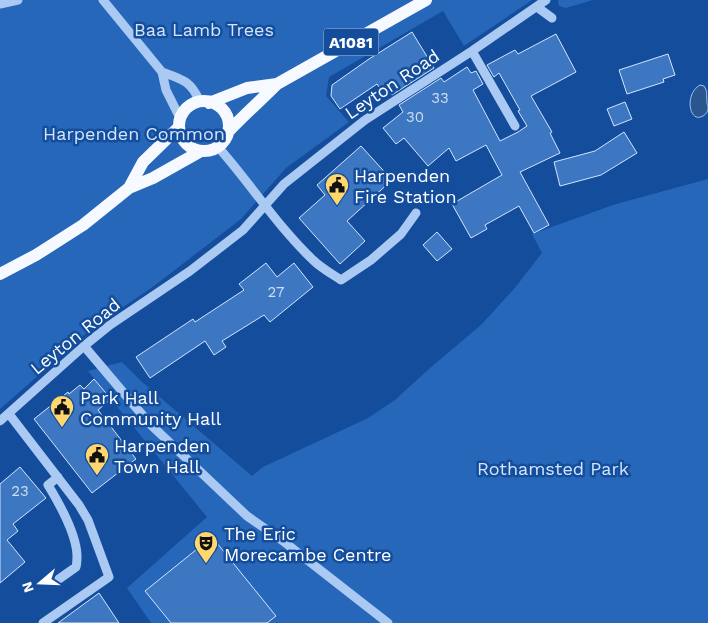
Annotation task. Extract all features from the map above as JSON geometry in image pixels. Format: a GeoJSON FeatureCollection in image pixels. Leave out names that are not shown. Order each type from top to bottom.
{"type":"FeatureCollection","features":[{"type":"Feature","properties":{"kind":"main road","name":"A1081"},"geometry":{"type":"LineString","coordinates":[[0,274],[36,255],[75,230],[129,188],[153,178],[201,151],[208,151],[218,147],[225,140],[228,132],[277,84],[426,0]]}},
{"type":"Feature","properties":{"kind":"main road","name":"A1081"},"geometry":{"type":"LineString","coordinates":[[129,188],[143,162],[179,122],[184,111],[191,105],[247,88],[277,84]]}},
{"type":"Feature","properties":{"kind":"main road"},"geometry":{"type":"LineString","coordinates":[[204,102],[218,106],[225,112],[228,132]]}},
{"type":"Feature","properties":{"kind":"main road"},"geometry":{"type":"LineString","coordinates":[[179,122],[181,136],[185,142],[201,151]]}},
{"type":"Feature","properties":{"kind":"street"},"geometry":{"type":"LineString","coordinates":[[0,4],[16,0]]}},
{"type":"Feature","properties":{"kind":"street"},"geometry":{"type":"LineString","coordinates":[[103,0],[162,72],[166,90],[179,122]]}},
{"type":"Feature","properties":{"kind":"street","name":"Leyton Road"},"geometry":{"type":"LineString","coordinates":[[0,421],[110,325],[190,272],[243,230],[284,184],[365,120],[472,51],[546,0]]}},
{"type":"Feature","properties":{"kind":"street"},"geometry":{"type":"LineString","coordinates":[[536,7],[552,18]]}},
{"type":"Feature","properties":{"kind":"street"},"geometry":{"type":"LineString","coordinates":[[472,51],[515,126]]}},
{"type":"Feature","properties":{"kind":"street"},"geometry":{"type":"LineString","coordinates":[[162,72],[181,78],[204,102]]}},
{"type":"Feature","properties":{"kind":"street"},"geometry":{"type":"LineString","coordinates":[[218,147],[239,171],[277,222],[314,261],[342,280],[371,260],[401,234],[416,213]]}},
{"type":"Feature","properties":{"kind":"street"},"geometry":{"type":"LineString","coordinates":[[84,346],[150,424],[247,516],[283,541],[388,623]]}},
{"type":"Feature","properties":{"kind":"street"},"geometry":{"type":"LineString","coordinates":[[9,414],[79,505],[88,520],[108,577],[43,623]]}},
{"type":"Feature","properties":{"kind":"street"},"geometry":{"type":"LineString","coordinates":[[58,477],[48,485],[74,538],[77,556],[76,567],[59,579]]}},
{"type":"Feature","properties":{"kind":"green space","name":"Harpenden Common"},"geometry":{"type":"Polygon","coordinates":[[[0,0],[532,0],[464,46],[443,11],[329,77],[326,96],[349,122],[286,168],[241,219],[154,286],[91,329],[0,409],[0,0]]]}},
{"type":"Feature","properties":{"kind":"green space"},"geometry":{"type":"Polygon","coordinates":[[[558,0],[593,0],[566,8],[559,6],[558,0]]]}},
{"type":"Feature","properties":{"kind":"green space","name":"Rothamsted Park"},"geometry":{"type":"Polygon","coordinates":[[[708,179],[708,623],[151,623],[127,588],[207,517],[88,371],[122,362],[141,381],[252,476],[263,467],[368,418],[395,400],[481,325],[514,289],[542,253],[532,234],[616,204],[708,179]]]}},
{"type":"Feature","properties":{"kind":"shaded area"},"geometry":{"type":"Polygon","coordinates":[[[700,85],[704,86],[706,90],[708,109],[703,116],[698,117],[694,116],[692,112],[690,101],[695,89],[700,85]]]}},
{"type":"Feature","properties":{"kind":"building"},"geometry":{"type":"Polygon","coordinates":[[[412,32],[434,68],[392,95],[384,88],[381,90],[377,84],[340,109],[331,96],[332,85],[412,32]]]}},
{"type":"Feature","properties":{"kind":"building"},"geometry":{"type":"Polygon","coordinates":[[[556,34],[576,72],[531,96],[552,132],[550,133],[560,153],[520,172],[549,225],[534,233],[519,206],[485,225],[487,229],[471,238],[452,204],[502,175],[486,145],[456,161],[449,148],[428,166],[404,138],[396,144],[383,128],[403,112],[399,105],[441,78],[444,82],[467,67],[471,73],[476,71],[483,84],[473,90],[500,141],[518,132],[527,126],[518,111],[520,110],[499,73],[494,77],[487,65],[515,50],[518,54],[556,34]]]}},
{"type":"Feature","properties":{"kind":"building"},"geometry":{"type":"Polygon","coordinates":[[[668,54],[675,75],[663,79],[664,82],[627,94],[619,70],[668,54]]]}},
{"type":"Feature","properties":{"kind":"building"},"geometry":{"type":"Polygon","coordinates":[[[625,102],[632,119],[614,126],[607,109],[625,102]]]}},
{"type":"Feature","properties":{"kind":"building"},"geometry":{"type":"Polygon","coordinates":[[[624,132],[637,153],[601,175],[560,186],[554,162],[595,151],[624,132]]]}},
{"type":"Feature","properties":{"kind":"building","name":"Harpenden Fire Station"},"geometry":{"type":"Polygon","coordinates":[[[361,146],[392,180],[347,221],[365,241],[340,264],[299,218],[325,195],[317,185],[361,146]]]}},
{"type":"Feature","properties":{"kind":"building"},"geometry":{"type":"Polygon","coordinates":[[[437,232],[452,249],[437,261],[423,245],[437,232]]]}},
{"type":"Feature","properties":{"kind":"building"},"geometry":{"type":"Polygon","coordinates":[[[266,263],[277,277],[294,263],[313,287],[270,322],[264,315],[222,341],[226,347],[214,355],[205,341],[150,378],[136,357],[193,319],[195,322],[244,290],[239,284],[266,263]]]}},
{"type":"Feature","properties":{"kind":"building"},"geometry":{"type":"Polygon","coordinates":[[[94,379],[111,399],[98,410],[136,459],[92,493],[34,419],[68,392],[69,394],[80,385],[84,389],[94,379]]]}},
{"type":"Feature","properties":{"kind":"building"},"geometry":{"type":"Polygon","coordinates":[[[20,467],[46,498],[13,524],[18,531],[7,540],[25,562],[0,583],[0,484],[20,467]]]}},
{"type":"Feature","properties":{"kind":"building","name":"The Eric Morecambe Centre"},"geometry":{"type":"Polygon","coordinates":[[[212,537],[276,616],[267,623],[171,623],[145,591],[212,537]]]}},
{"type":"Feature","properties":{"kind":"building"},"geometry":{"type":"Polygon","coordinates":[[[99,593],[119,623],[58,623],[99,593]]]}},
{"type":"Feature","properties":{"kind":"place","name":"Harpenden Fire Station"},"geometry":{"type":"Point","coordinates":[337,206]}},
{"type":"Feature","properties":{"kind":"place","name":"Park Hall Community Hall"},"geometry":{"type":"Point","coordinates":[62,428]}},
{"type":"Feature","properties":{"kind":"place","name":"Harpenden Town Hall"},"geometry":{"type":"Point","coordinates":[97,476]}},
{"type":"Feature","properties":{"kind":"place","name":"The Eric Morecambe Centre"},"geometry":{"type":"Point","coordinates":[206,564]}},
{"type":"Feature","properties":{"kind":"park label","name":"Baa Lamb Trees"},"geometry":{"type":"Point","coordinates":[204,29]}}]}
